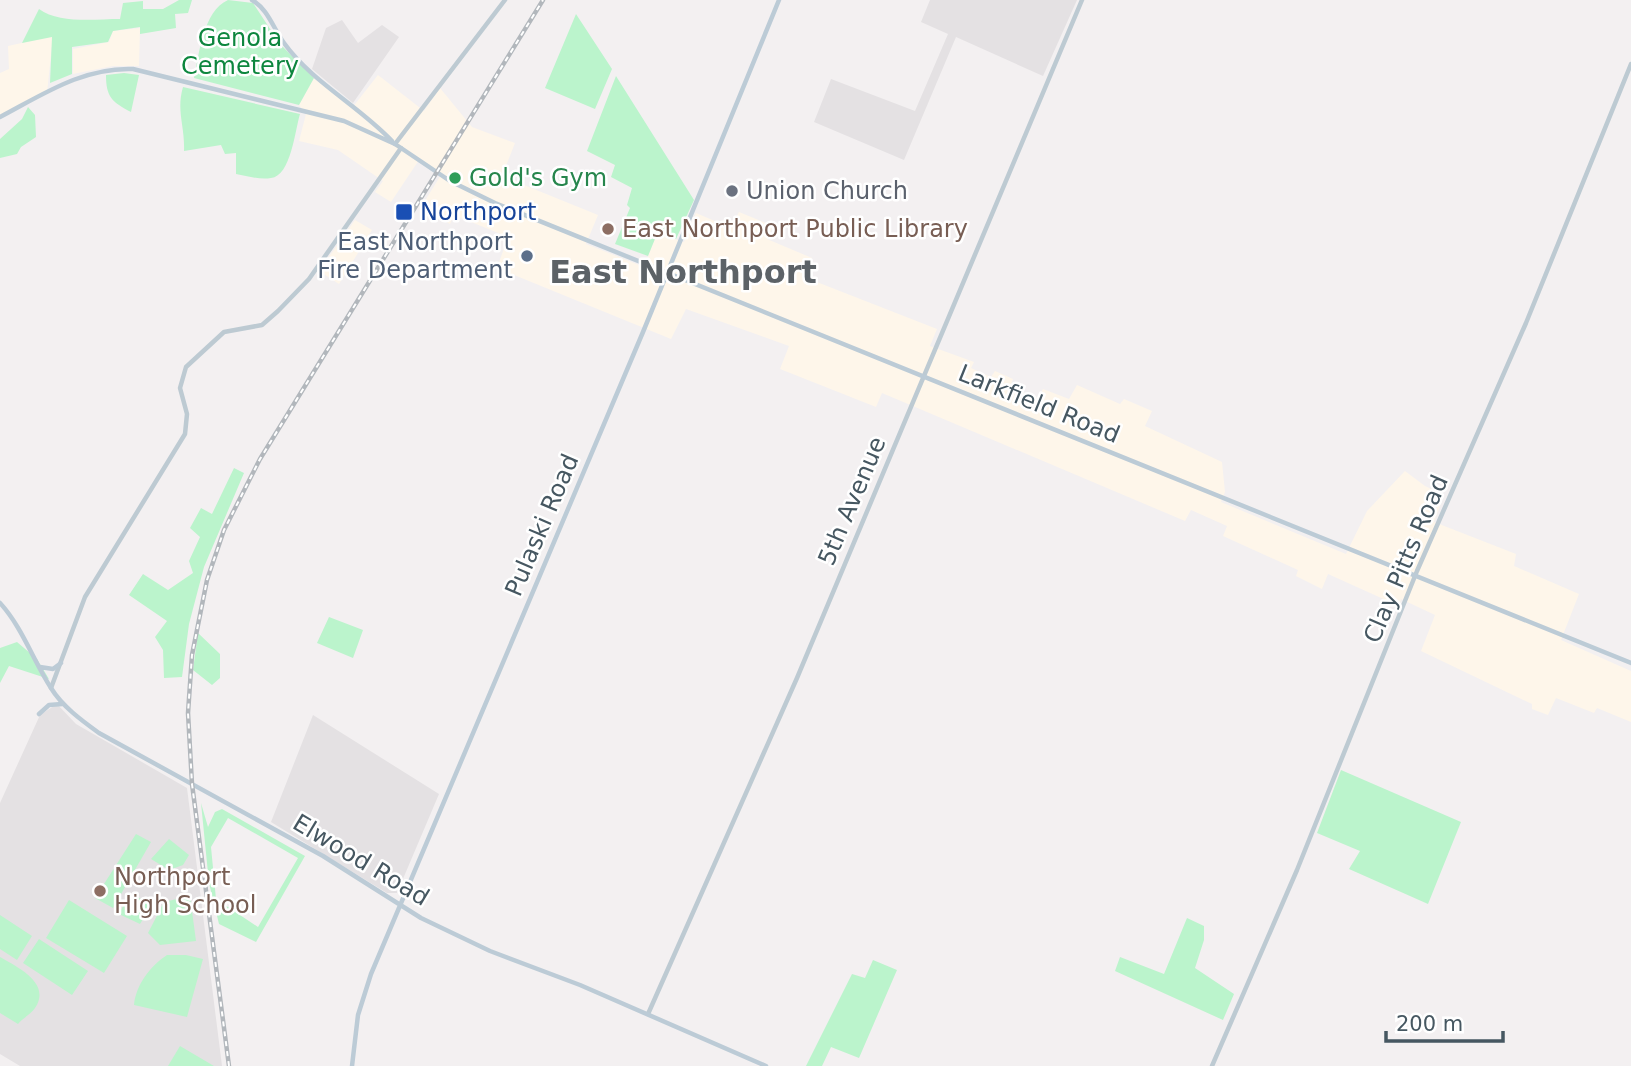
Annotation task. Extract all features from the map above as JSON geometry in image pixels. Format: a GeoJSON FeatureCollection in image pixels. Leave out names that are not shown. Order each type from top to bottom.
{"type":"FeatureCollection","features":[{"type":"Feature","properties":{"kind":"main road"},"geometry":{"type":"LineString","coordinates":[[252,0],[263,9],[284,44],[308,69],[396,144]]}},
{"type":"Feature","properties":{"kind":"main road","name":"Pulaski Road"},"geometry":{"type":"LineString","coordinates":[[352,1066],[364,993],[779,0]]}},
{"type":"Feature","properties":{"kind":"main road"},"geometry":{"type":"LineString","coordinates":[[0,117],[64,81],[115,69],[133,69],[344,121],[396,144]]}},
{"type":"Feature","properties":{"kind":"main road","name":"Larkfield Road"},"geometry":{"type":"LineString","coordinates":[[401,148],[436,172],[495,203],[1631,663]]}},
{"type":"Feature","properties":{"kind":"main road","name":"Elwood Road"},"geometry":{"type":"LineString","coordinates":[[0,603],[17,626],[51,688],[64,704],[99,733],[323,856],[401,907],[491,951],[648,1014],[766,1066]]}},
{"type":"Feature","properties":{"kind":"main road"},"geometry":{"type":"LineString","coordinates":[[39,667],[53,669],[61,663]]}},
{"type":"Feature","properties":{"kind":"main road"},"geometry":{"type":"LineString","coordinates":[[39,714],[49,705],[64,704]]}},
{"type":"Feature","properties":{"kind":"street"},"geometry":{"type":"LineString","coordinates":[[51,688],[83,601],[185,434],[187,414],[180,388],[186,368],[224,332],[262,326],[309,279],[401,148],[396,144],[505,0]]}},
{"type":"Feature","properties":{"kind":"street","name":"5th Avenue"},"geometry":{"type":"LineString","coordinates":[[648,1014],[797,678],[1082,0]]}},
{"type":"Feature","properties":{"kind":"street","name":"Clay Pitts Road"},"geometry":{"type":"LineString","coordinates":[[1212,1066],[1301,859],[1415,577],[1526,323],[1631,64]]}},
{"type":"Feature","properties":{"kind":"shaded area"},"geometry":{"type":"Polygon","coordinates":[[[930,0],[1077,0],[1043,76],[956,37],[904,160],[814,122],[831,79],[915,111],[948,34],[921,22],[930,0]]]}},
{"type":"Feature","properties":{"kind":"shaded area"},"geometry":{"type":"Polygon","coordinates":[[[342,20],[358,43],[382,25],[399,37],[353,103],[312,69],[326,28],[342,20]]]}},
{"type":"Feature","properties":{"kind":"shaded area"},"geometry":{"type":"Polygon","coordinates":[[[140,28],[139,66],[113,66],[73,74],[73,49],[109,42],[113,31],[140,28]]]}},
{"type":"Feature","properties":{"kind":"shaded area"},"geometry":{"type":"Polygon","coordinates":[[[53,36],[47,93],[0,118],[0,73],[9,69],[8,46],[53,36]]]}},
{"type":"Feature","properties":{"kind":"shaded area"},"geometry":{"type":"Polygon","coordinates":[[[378,75],[424,111],[440,88],[472,127],[515,143],[502,176],[598,215],[586,244],[644,267],[657,233],[684,242],[696,213],[731,228],[739,212],[773,226],[767,239],[812,258],[804,277],[937,329],[930,346],[974,362],[971,368],[991,377],[995,371],[1013,379],[1010,387],[1038,398],[1043,389],[1069,399],[1077,385],[1120,404],[1124,399],[1152,411],[1145,426],[1222,462],[1225,492],[1221,502],[1346,554],[1367,511],[1405,471],[1425,486],[1444,495],[1434,522],[1516,554],[1514,566],[1579,594],[1561,640],[1631,671],[1631,722],[1597,708],[1594,713],[1556,698],[1548,715],[1532,709],[1532,704],[1421,651],[1435,615],[1401,599],[1399,606],[1328,574],[1322,589],[1296,576],[1298,570],[1223,536],[1227,526],[1191,510],[1185,521],[882,393],[876,407],[780,369],[789,346],[686,309],[671,339],[497,268],[508,237],[454,215],[450,224],[421,207],[441,175],[419,160],[391,202],[375,192],[383,181],[338,150],[299,141],[306,114],[299,105],[314,78],[352,108],[378,75]]]}},
{"type":"Feature","properties":{"kind":"shaded area"},"geometry":{"type":"Polygon","coordinates":[[[355,220],[372,230],[339,284],[319,271],[355,220]]]}},
{"type":"Feature","properties":{"kind":"shaded area","name":"Northport High School"},"geometry":{"type":"Polygon","coordinates":[[[57,704],[76,724],[187,788],[222,1066],[20,1066],[0,1054],[0,803],[40,715],[57,704]]]}},
{"type":"Feature","properties":{"kind":"shaded area"},"geometry":{"type":"Polygon","coordinates":[[[313,715],[439,794],[397,893],[387,893],[271,822],[313,715]]]}},
{"type":"Feature","properties":{"kind":"green space"},"geometry":{"type":"Polygon","coordinates":[[[179,0],[192,0],[188,13],[175,14],[176,28],[140,34],[140,27],[113,31],[108,42],[72,47],[72,74],[50,83],[52,37],[22,43],[39,9],[67,19],[120,19],[123,3],[143,1],[143,9],[163,9],[179,0]]]}},
{"type":"Feature","properties":{"kind":"green space","name":"Genola Cemetery"},"geometry":{"type":"Polygon","coordinates":[[[228,0],[253,3],[280,44],[314,78],[299,105],[194,78],[208,23],[213,14],[228,0]]]}},
{"type":"Feature","properties":{"kind":"green space"},"geometry":{"type":"Polygon","coordinates":[[[576,14],[612,69],[595,109],[545,88],[576,14]]]}},
{"type":"Feature","properties":{"kind":"green space"},"geometry":{"type":"Polygon","coordinates":[[[106,75],[139,75],[131,112],[115,102],[107,89],[106,75]]]}},
{"type":"Feature","properties":{"kind":"green space"},"geometry":{"type":"Polygon","coordinates":[[[616,76],[694,200],[676,239],[657,234],[648,256],[615,244],[630,208],[627,205],[632,188],[611,177],[615,165],[587,151],[616,76]]]}},
{"type":"Feature","properties":{"kind":"green space"},"geometry":{"type":"Polygon","coordinates":[[[183,87],[300,114],[288,161],[278,175],[262,178],[236,174],[236,153],[225,154],[221,145],[184,151],[180,104],[183,87]]]}},
{"type":"Feature","properties":{"kind":"green space"},"geometry":{"type":"Polygon","coordinates":[[[28,107],[35,115],[36,137],[21,147],[17,154],[0,158],[0,139],[22,119],[28,107]]]}},
{"type":"Feature","properties":{"kind":"green space"},"geometry":{"type":"Polygon","coordinates":[[[234,468],[244,473],[204,567],[189,624],[182,677],[164,678],[163,650],[155,637],[167,621],[129,595],[143,574],[168,590],[193,573],[189,561],[200,537],[190,528],[201,508],[212,514],[234,468]]]}},
{"type":"Feature","properties":{"kind":"green space"},"geometry":{"type":"Polygon","coordinates":[[[329,617],[363,630],[353,658],[317,643],[329,617]]]}},
{"type":"Feature","properties":{"kind":"green space"},"geometry":{"type":"Polygon","coordinates":[[[198,633],[220,654],[220,678],[212,685],[193,670],[198,633]]]}},
{"type":"Feature","properties":{"kind":"green space"},"geometry":{"type":"Polygon","coordinates":[[[17,642],[37,659],[49,679],[9,666],[0,683],[0,648],[17,642]]]}},
{"type":"Feature","properties":{"kind":"green space"},"geometry":{"type":"Polygon","coordinates":[[[1341,770],[1461,822],[1428,904],[1349,869],[1360,851],[1317,833],[1341,770]]]}},
{"type":"Feature","properties":{"kind":"green space"},"geometry":{"type":"Polygon","coordinates":[[[201,803],[208,827],[215,812],[222,809],[305,856],[256,942],[219,924],[209,883],[201,803]],[[228,818],[211,847],[216,899],[258,927],[298,858],[228,818]]]}},
{"type":"Feature","properties":{"kind":"green space"},"geometry":{"type":"Polygon","coordinates":[[[136,834],[151,842],[113,908],[95,898],[136,834]]]}},
{"type":"Feature","properties":{"kind":"green space"},"geometry":{"type":"Polygon","coordinates":[[[169,839],[189,855],[183,865],[169,870],[151,859],[169,839]]]}},
{"type":"Feature","properties":{"kind":"green space"},"geometry":{"type":"Polygon","coordinates":[[[130,894],[146,901],[149,909],[140,924],[121,915],[130,894]]]}},
{"type":"Feature","properties":{"kind":"green space"},"geometry":{"type":"Polygon","coordinates":[[[190,896],[196,941],[160,945],[148,933],[164,902],[190,896]]]}},
{"type":"Feature","properties":{"kind":"green space"},"geometry":{"type":"Polygon","coordinates":[[[69,900],[127,936],[104,973],[46,938],[69,900]]]}},
{"type":"Feature","properties":{"kind":"green space"},"geometry":{"type":"Polygon","coordinates":[[[0,915],[32,936],[17,960],[0,949],[0,915]]]}},
{"type":"Feature","properties":{"kind":"green space"},"geometry":{"type":"Polygon","coordinates":[[[1187,918],[1204,926],[1204,940],[1195,968],[1234,994],[1223,1020],[1115,971],[1120,957],[1164,974],[1187,918]]]}},
{"type":"Feature","properties":{"kind":"green space"},"geometry":{"type":"Polygon","coordinates":[[[39,939],[88,971],[72,995],[23,963],[39,939]]]}},
{"type":"Feature","properties":{"kind":"green space"},"geometry":{"type":"Polygon","coordinates":[[[167,955],[203,959],[187,1017],[134,1005],[145,977],[167,955]]]}},
{"type":"Feature","properties":{"kind":"green space"},"geometry":{"type":"Polygon","coordinates":[[[0,957],[30,977],[39,991],[35,1008],[18,1024],[0,1013],[0,957]]]}},
{"type":"Feature","properties":{"kind":"green space"},"geometry":{"type":"Polygon","coordinates":[[[873,960],[897,970],[859,1058],[831,1047],[822,1066],[806,1066],[852,974],[865,978],[873,960]]]}},
{"type":"Feature","properties":{"kind":"green space"},"geometry":{"type":"Polygon","coordinates":[[[180,1046],[214,1066],[168,1066],[180,1046]]]}},
{"type":"Feature","properties":{"kind":"railway"},"geometry":{"type":"LineString","coordinates":[[229,1066],[192,784],[188,713],[192,655],[207,580],[224,530],[260,459],[543,0]]}},
{"type":"Feature","properties":{"kind":"place","name":"Gold's Gym"},"geometry":{"type":"Point","coordinates":[455,178]}},
{"type":"Feature","properties":{"kind":"place","name":"Union Church"},"geometry":{"type":"Point","coordinates":[732,191]}},
{"type":"Feature","properties":{"kind":"place","name":"Northport"},"geometry":{"type":"Point","coordinates":[404,212]}},
{"type":"Feature","properties":{"kind":"place","name":"East Northport Public Library"},"geometry":{"type":"Point","coordinates":[608,229]}},
{"type":"Feature","properties":{"kind":"place","name":"East Northport Fire Department"},"geometry":{"type":"Point","coordinates":[527,256]}},
{"type":"Feature","properties":{"kind":"place","name":"Northport High School"},"geometry":{"type":"Point","coordinates":[100,891]}},
{"type":"Feature","properties":{"kind":"district","name":"East Northport"},"geometry":{"type":"Point","coordinates":[683,272]}}]}
